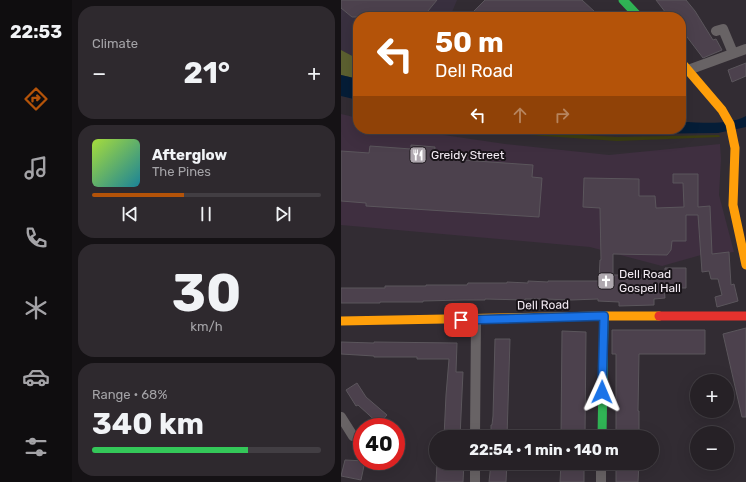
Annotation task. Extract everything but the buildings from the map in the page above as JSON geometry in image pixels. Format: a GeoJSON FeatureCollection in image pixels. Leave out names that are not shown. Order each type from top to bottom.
{"type":"FeatureCollection","features":[{"type":"Feature","properties":{"kind":"street"},"geometry":{"type":"LineString","coordinates":[[623,0],[634,12]]}},
{"type":"Feature","properties":{"kind":"street"},"geometry":{"type":"LineString","coordinates":[[716,30],[723,29],[733,53]]}},
{"type":"Feature","properties":{"kind":"street"},"geometry":{"type":"LineString","coordinates":[[686,66],[702,65],[746,49]]}},
{"type":"Feature","properties":{"kind":"street"},"geometry":{"type":"LineString","coordinates":[[695,79],[702,65]]}},
{"type":"Feature","properties":{"kind":"street"},"geometry":{"type":"LineString","coordinates":[[686,67],[724,114],[730,124],[735,148],[733,205],[746,265]]}},
{"type":"Feature","properties":{"kind":"street"},"geometry":{"type":"LineString","coordinates":[[734,161],[746,162]]}},
{"type":"Feature","properties":{"kind":"street"},"geometry":{"type":"LineString","coordinates":[[602,430],[604,316]]}},
{"type":"Feature","properties":{"kind":"street","name":"Dell Road"},"geometry":{"type":"LineString","coordinates":[[341,321],[476,320],[604,316],[746,316]]}},
{"type":"Feature","properties":{"kind":"street"},"geometry":{"type":"LineString","coordinates":[[475,430],[476,320]]}},
{"type":"Feature","properties":{"kind":"street"},"geometry":{"type":"LineString","coordinates":[[341,417],[353,436]]}},
{"type":"Feature","properties":{"kind":"street"},"geometry":{"type":"LineString","coordinates":[[475,470],[475,482]]}},
{"type":"Feature","properties":{"kind":"street"},"geometry":{"type":"LineString","coordinates":[[601,470],[601,482]]}},
{"type":"Feature","properties":{"kind":"shaded area"},"geometry":{"type":"Polygon","coordinates":[[[341,0],[457,0],[452,12],[353,12],[353,56],[341,50],[341,0]]]}},
{"type":"Feature","properties":{"kind":"shaded area"},"geometry":{"type":"Polygon","coordinates":[[[341,114],[353,117],[353,134],[437,134],[505,144],[609,155],[720,144],[721,159],[719,195],[734,252],[701,255],[662,266],[590,247],[341,225],[341,114]]]}},
{"type":"Feature","properties":{"kind":"shaded area"},"geometry":{"type":"Polygon","coordinates":[[[516,134],[566,134],[617,137],[719,135],[720,137],[617,141],[516,134]]]}},
{"type":"Feature","properties":{"kind":"green space"},"geometry":{"type":"Polygon","coordinates":[[[341,50],[353,56],[353,78],[341,75],[341,50]]]}},
{"type":"Feature","properties":{"kind":"water"},"geometry":{"type":"Polygon","coordinates":[[[341,75],[353,78],[353,99],[341,96],[341,75]]]}},
{"type":"Feature","properties":{"kind":"water"},"geometry":{"type":"Polygon","coordinates":[[[746,116],[746,127],[718,133],[686,133],[686,122],[723,122],[746,116]]]}},
{"type":"Feature","properties":{"kind":"traffic: fast"},"geometry":{"type":"LineString","coordinates":[[623,0],[634,12]]}},
{"type":"Feature","properties":{"kind":"traffic: fast"},"geometry":{"type":"LineString","coordinates":[[602,430],[604,316]]}},
{"type":"Feature","properties":{"kind":"traffic: slow"},"geometry":{"type":"LineString","coordinates":[[686,68],[722,110],[730,124],[735,148],[733,205],[746,265]]}},
{"type":"Feature","properties":{"kind":"traffic: slow"},"geometry":{"type":"LineString","coordinates":[[341,321],[659,316]]}},
{"type":"Feature","properties":{"kind":"traffic: jam"},"geometry":{"type":"LineString","coordinates":[[659,316],[746,316]]}},
{"type":"Feature","properties":{"kind":"place","name":"Greidy Street"},"geometry":{"type":"Point","coordinates":[418,155]}},
{"type":"Feature","properties":{"kind":"place","name":"Dell Road Gospel Hall"},"geometry":{"type":"Point","coordinates":[606,281]}},
{"type":"Feature","properties":{"kind":"route"},"geometry":{"type":"LineString","coordinates":[[461,320],[604,316],[602,392]]}}]}
